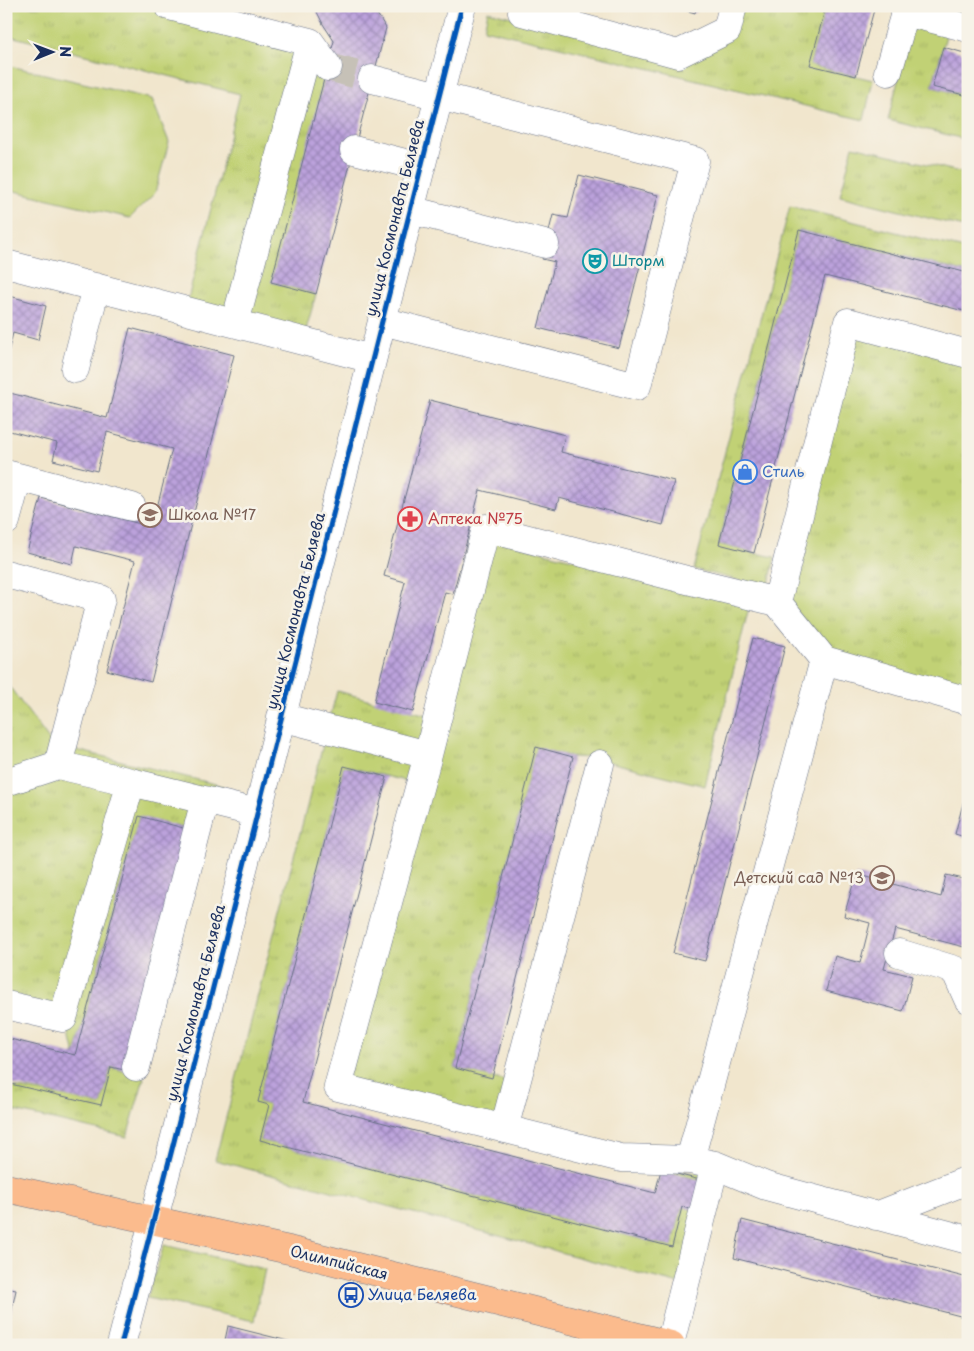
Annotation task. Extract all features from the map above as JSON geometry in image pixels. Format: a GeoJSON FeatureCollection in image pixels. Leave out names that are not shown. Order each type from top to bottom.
{"type":"FeatureCollection","features":[{"type":"Feature","properties":{"kind":"main road","name":"Олимпийская"},"geometry":{"type":"LineString","coordinates":[[6,1188],[289,1250],[670,1345]]}},
{"type":"Feature","properties":{"kind":"street"},"geometry":{"type":"LineString","coordinates":[[169,6],[310,42],[328,68]]}},
{"type":"Feature","properties":{"kind":"street","name":"улица Космонавта Беляева"},"geometry":{"type":"LineString","coordinates":[[121,1345],[462,6]]}},
{"type":"Feature","properties":{"kind":"street"},"geometry":{"type":"LineString","coordinates":[[515,8],[678,54],[727,30],[733,6]]}},
{"type":"Feature","properties":{"kind":"street"},"geometry":{"type":"LineString","coordinates":[[888,72],[906,9],[968,28]]}},
{"type":"Feature","properties":{"kind":"street"},"geometry":{"type":"LineString","coordinates":[[235,323],[310,42]]}},
{"type":"Feature","properties":{"kind":"street"},"geometry":{"type":"LineString","coordinates":[[372,79],[695,161],[637,386],[382,321]]}},
{"type":"Feature","properties":{"kind":"street"},"geometry":{"type":"LineString","coordinates":[[354,150],[421,167]]}},
{"type":"Feature","properties":{"kind":"street"},"geometry":{"type":"LineString","coordinates":[[410,210],[545,244]]}},
{"type":"Feature","properties":{"kind":"street"},"geometry":{"type":"LineString","coordinates":[[6,264],[372,359]]}},
{"type":"Feature","properties":{"kind":"street"},"geometry":{"type":"LineString","coordinates":[[75,369],[96,287]]}},
{"type":"Feature","properties":{"kind":"street"},"geometry":{"type":"LineString","coordinates":[[777,602],[848,322],[968,354]]}},
{"type":"Feature","properties":{"kind":"street"},"geometry":{"type":"LineString","coordinates":[[6,522],[12,476],[132,507]]}},
{"type":"Feature","properties":{"kind":"street"},"geometry":{"type":"LineString","coordinates":[[968,701],[824,660],[777,602],[486,528],[428,755],[338,1087],[622,1158],[703,1163],[766,1186],[968,1240]]}},
{"type":"Feature","properties":{"kind":"street"},"geometry":{"type":"LineString","coordinates":[[6,574],[101,598],[58,765]]}},
{"type":"Feature","properties":{"kind":"street"},"geometry":{"type":"LineString","coordinates":[[670,1345],[703,1163],[824,660]]}},
{"type":"Feature","properties":{"kind":"street"},"geometry":{"type":"LineString","coordinates":[[282,717],[428,755]]}},
{"type":"Feature","properties":{"kind":"street"},"geometry":{"type":"LineString","coordinates":[[504,1129],[600,764]]}},
{"type":"Feature","properties":{"kind":"street"},"geometry":{"type":"LineString","coordinates":[[6,782],[58,765],[257,813]]}},
{"type":"Feature","properties":{"kind":"street"},"geometry":{"type":"LineString","coordinates":[[6,1005],[62,1018],[131,782]]}},
{"type":"Feature","properties":{"kind":"street"},"geometry":{"type":"LineString","coordinates":[[136,1067],[205,800]]}},
{"type":"Feature","properties":{"kind":"street"},"geometry":{"type":"LineString","coordinates":[[899,953],[955,970],[968,999]]}},
{"type":"Feature","properties":{"kind":"street"},"geometry":{"type":"LineString","coordinates":[[876,1216],[968,1180]]}},
{"type":"Feature","properties":{"kind":"green space"},"geometry":{"type":"Polygon","coordinates":[[[6,6],[169,6],[310,42],[328,67],[272,282],[316,294],[304,337],[187,303],[240,94],[6,35],[6,6]]]}},
{"type":"Feature","properties":{"kind":"green space"},"geometry":{"type":"Polygon","coordinates":[[[741,6],[826,6],[810,65],[873,80],[864,120],[484,29],[488,11],[679,61],[741,6]]]}},
{"type":"Feature","properties":{"kind":"green space"},"geometry":{"type":"Polygon","coordinates":[[[922,6],[968,6],[968,18],[922,6]]]}},
{"type":"Feature","properties":{"kind":"green space"},"geometry":{"type":"Polygon","coordinates":[[[912,25],[947,32],[932,87],[968,96],[968,140],[888,120],[912,25]]]}},
{"type":"Feature","properties":{"kind":"green space"},"geometry":{"type":"Polygon","coordinates":[[[6,65],[152,99],[169,142],[155,193],[130,218],[6,189],[6,65]]]}},
{"type":"Feature","properties":{"kind":"green space"},"geometry":{"type":"Polygon","coordinates":[[[853,146],[968,174],[968,228],[840,196],[853,146]]]}},
{"type":"Feature","properties":{"kind":"green space"},"geometry":{"type":"Polygon","coordinates":[[[790,206],[968,250],[968,273],[799,230],[719,544],[775,557],[768,588],[694,569],[790,206]]]}},
{"type":"Feature","properties":{"kind":"green space"},"geometry":{"type":"Polygon","coordinates":[[[854,332],[968,363],[968,694],[828,653],[786,599],[854,332]]]}},
{"type":"Feature","properties":{"kind":"green space"},"geometry":{"type":"Polygon","coordinates":[[[495,540],[750,603],[705,786],[594,758],[573,757],[536,748],[455,1068],[509,1082],[499,1120],[347,1081],[495,540]]]}},
{"type":"Feature","properties":{"kind":"green space"},"geometry":{"type":"Polygon","coordinates":[[[6,682],[52,744],[223,786],[221,798],[187,829],[139,817],[75,1055],[68,1026],[6,999],[6,682]]]}},
{"type":"Feature","properties":{"kind":"green space"},"geometry":{"type":"Polygon","coordinates":[[[337,691],[427,715],[410,782],[344,766],[258,1102],[269,1105],[260,1140],[672,1247],[682,1207],[704,1181],[661,1170],[710,1174],[683,1285],[215,1160],[337,691]]]}},
{"type":"Feature","properties":{"kind":"green space"},"geometry":{"type":"Polygon","coordinates":[[[111,1067],[144,1078],[127,1137],[6,1109],[6,1086],[65,1096],[101,1105],[111,1067]]]}},
{"type":"Feature","properties":{"kind":"green space"},"geometry":{"type":"Polygon","coordinates":[[[164,1245],[265,1269],[254,1321],[147,1298],[164,1245]]]}},
{"type":"Feature","properties":{"kind":"building"},"geometry":{"type":"Polygon","coordinates":[[[314,6],[372,6],[386,28],[316,294],[271,282],[334,41],[314,6]]]}},
{"type":"Feature","properties":{"kind":"building"},"geometry":{"type":"Polygon","coordinates":[[[672,6],[697,6],[695,13],[672,6]]]}},
{"type":"Feature","properties":{"kind":"building"},"geometry":{"type":"Polygon","coordinates":[[[826,6],[875,6],[856,76],[810,65],[826,6]]]}},
{"type":"Feature","properties":{"kind":"building"},"geometry":{"type":"Polygon","coordinates":[[[943,47],[968,54],[968,96],[932,87],[943,47]]]}},
{"type":"Feature","properties":{"kind":"building","name":"Шторм"},"geometry":{"type":"Polygon","coordinates":[[[579,175],[658,195],[619,348],[538,328],[555,262],[542,259],[553,215],[568,218],[579,175]]]}},
{"type":"Feature","properties":{"kind":"building"},"geometry":{"type":"Polygon","coordinates":[[[799,230],[968,273],[968,312],[825,276],[754,553],[719,544],[799,230]]]}},
{"type":"Feature","properties":{"kind":"building"},"geometry":{"type":"Polygon","coordinates":[[[6,295],[46,306],[38,340],[13,333],[7,357],[6,295]]]}},
{"type":"Feature","properties":{"kind":"building"},"geometry":{"type":"Polygon","coordinates":[[[130,328],[234,355],[151,682],[107,670],[135,561],[76,546],[72,564],[27,552],[41,498],[152,527],[172,449],[107,432],[97,471],[53,460],[57,443],[6,430],[6,392],[107,418],[130,328]]]}},
{"type":"Feature","properties":{"kind":"building"},"geometry":{"type":"Polygon","coordinates":[[[430,400],[565,435],[561,452],[674,481],[663,525],[559,498],[556,509],[480,490],[453,594],[445,592],[413,712],[374,702],[405,582],[384,576],[430,400]]]}},
{"type":"Feature","properties":{"kind":"building"},"geometry":{"type":"Polygon","coordinates":[[[753,638],[785,646],[705,961],[673,953],[753,638]]]}},
{"type":"Feature","properties":{"kind":"building"},"geometry":{"type":"Polygon","coordinates":[[[536,747],[573,757],[492,1078],[455,1068],[536,747]]]}},
{"type":"Feature","properties":{"kind":"building"},"geometry":{"type":"Polygon","coordinates":[[[344,766],[387,777],[303,1102],[655,1193],[661,1170],[704,1181],[697,1211],[682,1207],[672,1247],[260,1140],[269,1105],[258,1102],[344,766]]]}},
{"type":"Feature","properties":{"kind":"building"},"geometry":{"type":"Polygon","coordinates":[[[968,788],[968,838],[955,834],[968,788]]]}},
{"type":"Feature","properties":{"kind":"building"},"geometry":{"type":"Polygon","coordinates":[[[139,816],[187,829],[124,1070],[111,1067],[101,1105],[6,1083],[6,1038],[75,1055],[139,816]]]}},
{"type":"Feature","properties":{"kind":"building"},"geometry":{"type":"Polygon","coordinates":[[[856,874],[941,897],[946,875],[968,880],[968,948],[895,929],[884,969],[912,976],[903,1011],[826,991],[835,956],[860,963],[870,923],[844,916],[856,874]]]}},
{"type":"Feature","properties":{"kind":"building"},"geometry":{"type":"Polygon","coordinates":[[[742,1220],[968,1278],[968,1318],[734,1258],[742,1220]]]}},
{"type":"Feature","properties":{"kind":"building"},"geometry":{"type":"Polygon","coordinates":[[[6,1288],[16,1290],[7,1332],[6,1331],[6,1288]]]}},
{"type":"Feature","properties":{"kind":"building"},"geometry":{"type":"Polygon","coordinates":[[[228,1326],[300,1344],[300,1345],[224,1345],[228,1326]]]}},
{"type":"Feature","properties":{"kind":"tunnel"},"geometry":{"type":"LineString","coordinates":[[328,67],[372,79]]}},
{"type":"Feature","properties":{"kind":"cycle path"},"geometry":{"type":"LineString","coordinates":[[121,1345],[462,6]]}},
{"type":"Feature","properties":{"kind":"place","name":"Шторм"},"geometry":{"type":"Point","coordinates":[595,261]}},
{"type":"Feature","properties":{"kind":"place","name":"Стиль"},"geometry":{"type":"Point","coordinates":[745,472]}},
{"type":"Feature","properties":{"kind":"place","name":"Школа №17"},"geometry":{"type":"Point","coordinates":[150,515]}},
{"type":"Feature","properties":{"kind":"place","name":"Аптека №75"},"geometry":{"type":"Point","coordinates":[410,519]}},
{"type":"Feature","properties":{"kind":"place","name":"Детский сад №13"},"geometry":{"type":"Point","coordinates":[882,878]}},
{"type":"Feature","properties":{"kind":"place","name":"Улица Беляева"},"geometry":{"type":"Point","coordinates":[351,1295]}}]}
